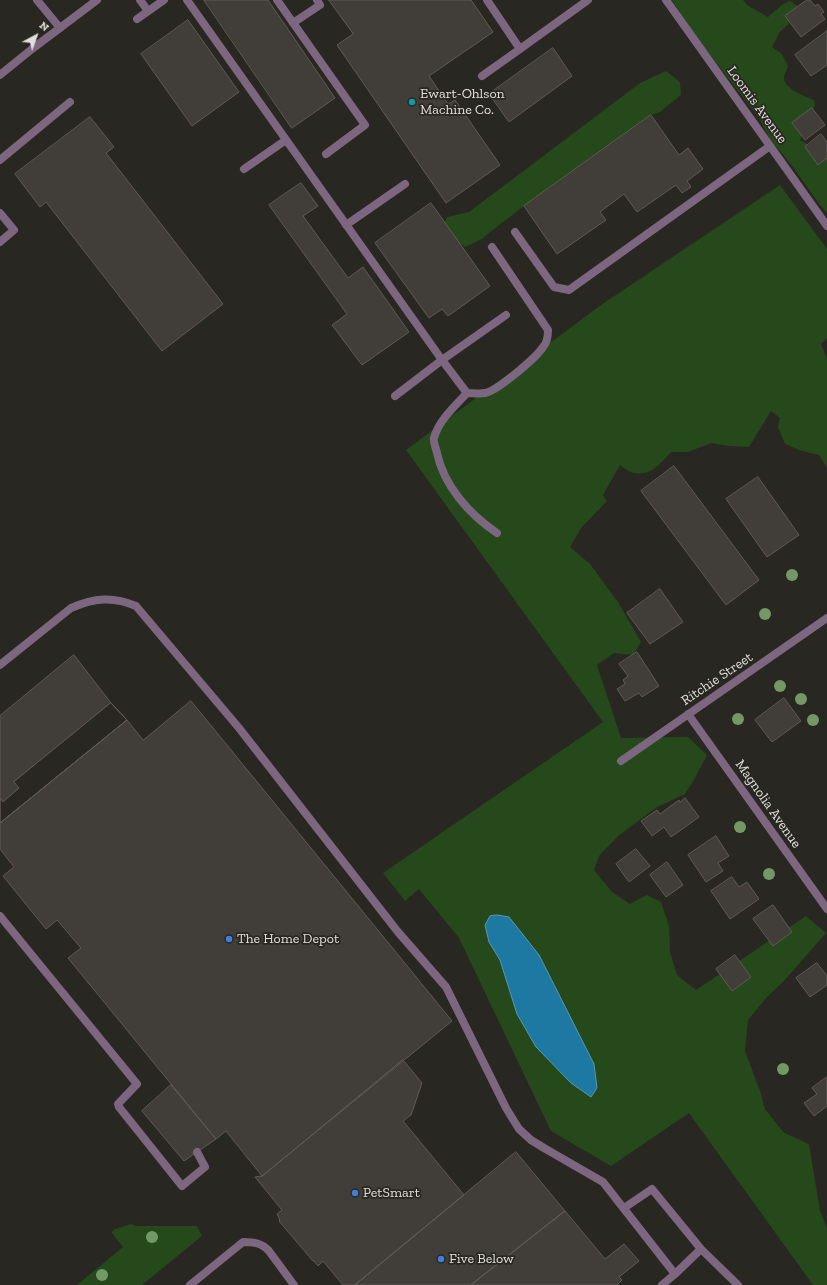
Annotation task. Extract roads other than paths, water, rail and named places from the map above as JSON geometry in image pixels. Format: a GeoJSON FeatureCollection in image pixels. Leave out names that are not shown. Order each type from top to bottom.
{"type":"FeatureCollection","features":[{"type":"Feature","properties":{"kind":"street"},"geometry":{"type":"LineString","coordinates":[[37,0],[60,28]]}},
{"type":"Feature","properties":{"kind":"street"},"geometry":{"type":"LineString","coordinates":[[0,75],[97,0]]}},
{"type":"Feature","properties":{"kind":"street"},"geometry":{"type":"LineString","coordinates":[[140,0],[148,11]]}},
{"type":"Feature","properties":{"kind":"street"},"geometry":{"type":"LineString","coordinates":[[137,19],[164,0]]}},
{"type":"Feature","properties":{"kind":"street"},"geometry":{"type":"LineString","coordinates":[[187,0],[442,360],[467,393]]}},
{"type":"Feature","properties":{"kind":"street"},"geometry":{"type":"LineString","coordinates":[[277,0],[365,126],[326,154]]}},
{"type":"Feature","properties":{"kind":"street"},"geometry":{"type":"LineString","coordinates":[[293,23],[320,5],[317,0]]}},
{"type":"Feature","properties":{"kind":"street"},"geometry":{"type":"LineString","coordinates":[[487,0],[520,49]]}},
{"type":"Feature","properties":{"kind":"street"},"geometry":{"type":"LineString","coordinates":[[482,76],[588,0]]}},
{"type":"Feature","properties":{"kind":"street","name":"Loomis Avenue"},"geometry":{"type":"LineString","coordinates":[[666,0],[827,226]]}},
{"type":"Feature","properties":{"kind":"street"},"geometry":{"type":"LineString","coordinates":[[0,160],[70,102]]}},
{"type":"Feature","properties":{"kind":"street"},"geometry":{"type":"LineString","coordinates":[[244,169],[286,140]]}},
{"type":"Feature","properties":{"kind":"street"},"geometry":{"type":"LineString","coordinates":[[515,232],[554,287],[569,290],[770,146]]}},
{"type":"Feature","properties":{"kind":"street"},"geometry":{"type":"LineString","coordinates":[[346,225],[405,184]]}},
{"type":"Feature","properties":{"kind":"street"},"geometry":{"type":"LineString","coordinates":[[0,213],[14,230],[0,242]]}},
{"type":"Feature","properties":{"kind":"street"},"geometry":{"type":"LineString","coordinates":[[492,247],[548,330],[548,335],[544,347],[535,357],[498,387],[486,393],[467,393],[451,410],[439,426],[434,440],[439,463],[450,486],[467,508],[486,525],[497,532]]}},
{"type":"Feature","properties":{"kind":"street"},"geometry":{"type":"LineString","coordinates":[[395,396],[442,360],[506,315]]}},
{"type":"Feature","properties":{"kind":"street"},"geometry":{"type":"LineString","coordinates":[[0,665],[71,608],[77,605],[100,599],[115,599],[136,606],[239,728],[398,932],[446,987],[506,1108],[519,1129],[531,1140],[603,1182],[674,1274]]}},
{"type":"Feature","properties":{"kind":"street","name":"Ritchie Street"},"geometry":{"type":"LineString","coordinates":[[621,761],[827,618]]}},
{"type":"Feature","properties":{"kind":"street","name":"Magnolia Avenue"},"geometry":{"type":"LineString","coordinates":[[688,714],[827,909]]}},
{"type":"Feature","properties":{"kind":"street"},"geometry":{"type":"LineString","coordinates":[[0,916],[137,1084],[121,1100],[118,1104],[119,1107],[182,1186],[205,1167],[197,1152]]}},
{"type":"Feature","properties":{"kind":"street"},"geometry":{"type":"LineString","coordinates":[[624,1208],[652,1189],[701,1249],[738,1285]]}},
{"type":"Feature","properties":{"kind":"street"},"geometry":{"type":"LineString","coordinates":[[190,1285],[243,1242],[260,1244],[264,1246],[294,1285]]}},
{"type":"Feature","properties":{"kind":"street"},"geometry":{"type":"LineString","coordinates":[[662,1285],[701,1249]]}},
{"type":"Feature","properties":{"kind":"water"},"geometry":{"type":"Polygon","coordinates":[[[498,915],[509,917],[539,955],[594,1064],[597,1088],[591,1097],[571,1083],[536,1047],[517,1014],[500,960],[489,942],[485,925],[490,916],[498,915]]]}},
{"type":"Feature","properties":{"kind":"place","name":"Ewart-Ohlson Machine Co."},"geometry":{"type":"Point","coordinates":[412,102]}},
{"type":"Feature","properties":{"kind":"place","name":"The Home Depot"},"geometry":{"type":"Point","coordinates":[229,939]}},
{"type":"Feature","properties":{"kind":"place","name":"PetSmart"},"geometry":{"type":"Point","coordinates":[355,1193]}},
{"type":"Feature","properties":{"kind":"place","name":"Five Below"},"geometry":{"type":"Point","coordinates":[441,1259]}}]}
